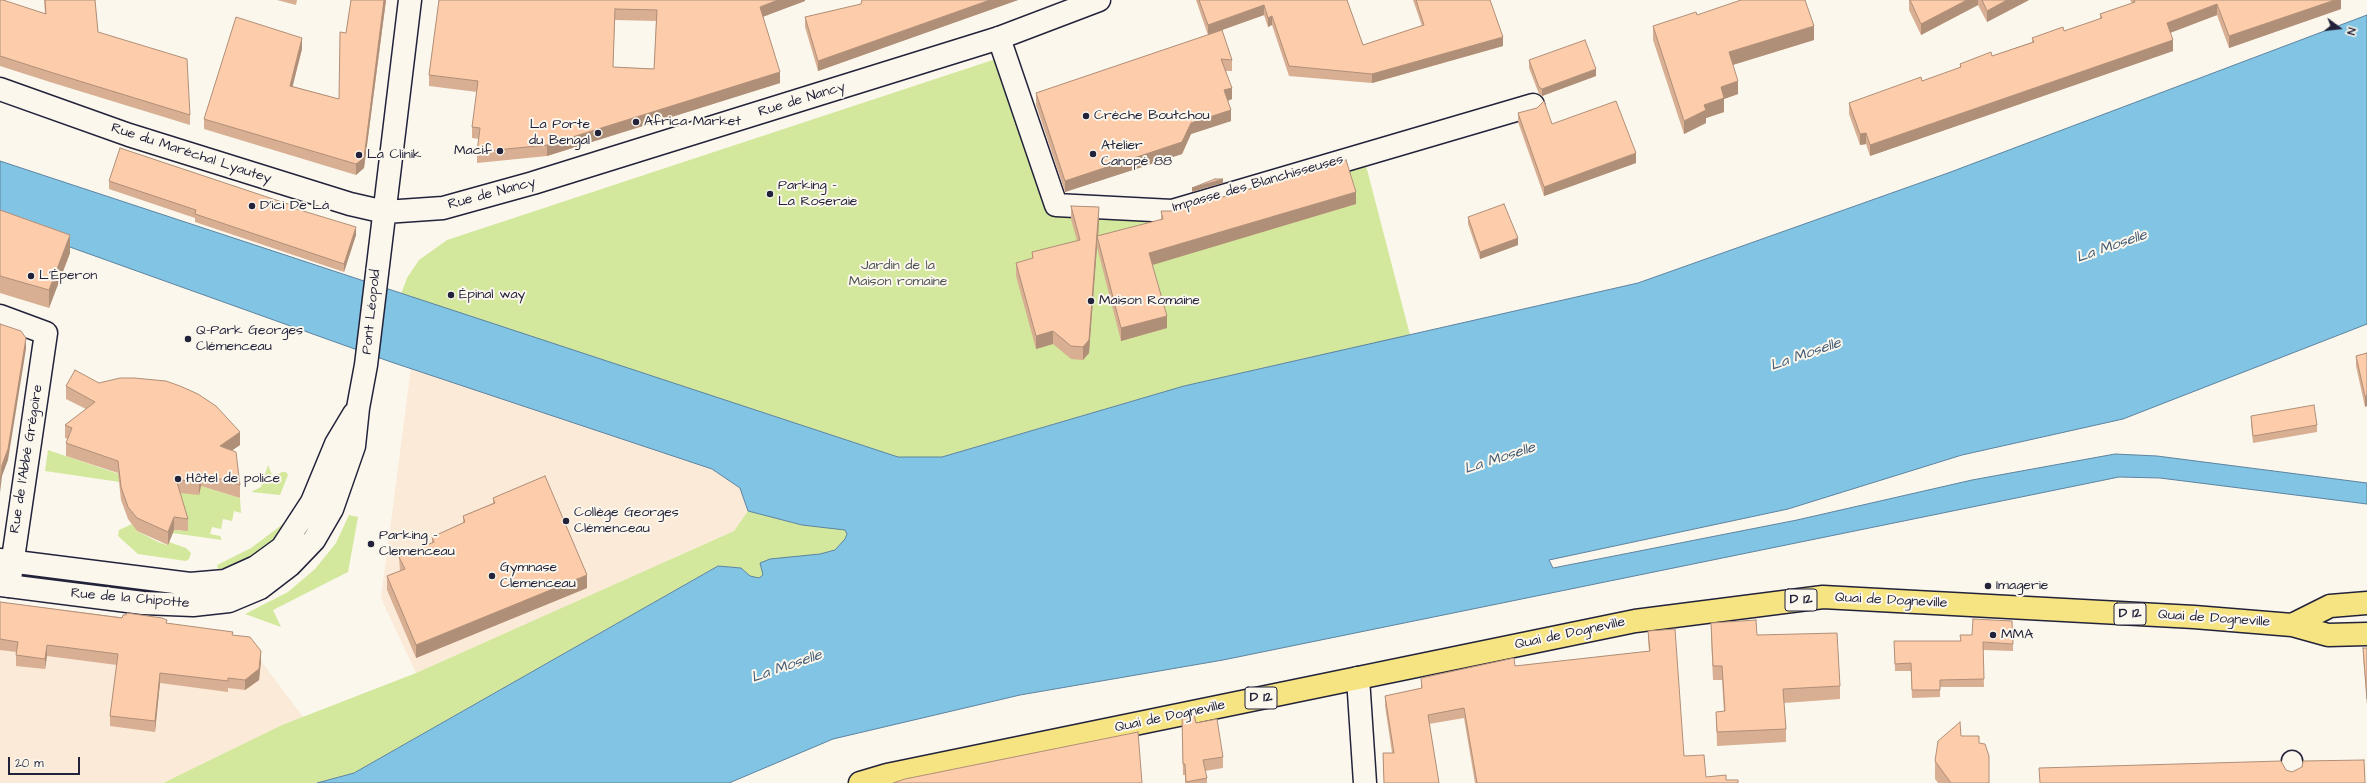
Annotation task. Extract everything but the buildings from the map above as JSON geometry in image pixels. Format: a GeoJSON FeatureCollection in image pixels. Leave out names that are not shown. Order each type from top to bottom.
{"type":"FeatureCollection","features":[{"type":"Feature","properties":{"kind":"main road"},"geometry":{"type":"LineString","coordinates":[[385,212],[410,0]]}},
{"type":"Feature","properties":{"kind":"main road","name":"Rue de Nancy"},"geometry":{"type":"LineString","coordinates":[[385,212],[443,208],[533,183],[999,38],[1099,0]]}},
{"type":"Feature","properties":{"kind":"main road","name":"Impasse des Blanchisseuses"},"geometry":{"type":"LineString","coordinates":[[999,38],[1056,205],[1172,211],[1533,106]]}},
{"type":"Feature","properties":{"kind":"main road","name":"Rue du Maréchal Lyautey"},"geometry":{"type":"LineString","coordinates":[[0,90],[129,135],[350,204],[385,212]]}},
{"type":"Feature","properties":{"kind":"main road","name":"Pont Léopold"},"geometry":{"type":"LineString","coordinates":[[366,365],[385,212]]}},
{"type":"Feature","properties":{"kind":"main road","name":"Rue de l'Abbé Grégoire"},"geometry":{"type":"LineString","coordinates":[[0,316],[46,333],[6,561],[4,585]]}},
{"type":"Feature","properties":{"kind":"main road","name":"Rue de la Chipotte"},"geometry":{"type":"LineString","coordinates":[[4,585],[143,603],[193,605],[229,601],[260,588],[290,565],[314,540],[332,509],[354,446],[358,408],[366,365]]}},
{"type":"Feature","properties":{"kind":"main road","name":"Rue de la Chipotte"},"geometry":{"type":"LineString","coordinates":[[6,561],[190,584],[225,581],[256,567],[282,548],[312,502],[336,444],[358,408]]}},
{"type":"Feature","properties":{"kind":"main road","name":"Quai de Dogneville"},"geometry":{"type":"LineString","coordinates":[[860,783],[887,775],[1635,621],[1823,597],[2194,616],[2292,624],[2328,635],[2367,634]]}},
{"type":"Feature","properties":{"kind":"main road"},"geometry":{"type":"LineString","coordinates":[[2292,624],[2330,606],[2367,603]]}},
{"type":"Feature","properties":{"kind":"main road"},"geometry":{"type":"LineString","coordinates":[[1358,678],[1364,783]]}},
{"type":"Feature","properties":{"kind":"shaded area","name":"Collège Georges Clémenceau"},"geometry":{"type":"Polygon","coordinates":[[[411,368],[712,469],[740,488],[748,511],[734,531],[416,673],[381,598],[411,368]]]}},
{"type":"Feature","properties":{"kind":"shaded area"},"geometry":{"type":"Polygon","coordinates":[[[0,613],[261,661],[303,717],[282,725],[163,783],[0,783],[0,613]]]}},
{"type":"Feature","properties":{"kind":"green space","name":"Jardin de la Maison romaine"},"geometry":{"type":"Polygon","coordinates":[[[1005,56],[1057,205],[1172,211],[1363,154],[1410,335],[1184,386],[942,457],[898,457],[401,294],[407,278],[419,260],[447,240],[1005,56]]]}},
{"type":"Feature","properties":{"kind":"green space"},"geometry":{"type":"Polygon","coordinates":[[[48,450],[122,475],[120,482],[45,471],[48,450]]]}},
{"type":"Feature","properties":{"kind":"green space"},"geometry":{"type":"Polygon","coordinates":[[[325,463],[273,547],[233,567],[218,569],[217,565],[251,548],[287,521],[325,463]]]}},
{"type":"Feature","properties":{"kind":"green space"},"geometry":{"type":"Polygon","coordinates":[[[268,465],[273,477],[282,472],[286,472],[288,475],[280,495],[251,492],[261,487],[268,465]]]}},
{"type":"Feature","properties":{"kind":"green space"},"geometry":{"type":"Polygon","coordinates":[[[201,486],[240,498],[241,513],[234,511],[232,521],[223,519],[221,529],[212,527],[210,534],[220,536],[222,540],[165,532],[166,529],[182,531],[186,527],[174,492],[201,486]]]}},
{"type":"Feature","properties":{"kind":"green space"},"geometry":{"type":"Polygon","coordinates":[[[748,511],[802,525],[837,528],[845,530],[847,534],[845,539],[835,550],[820,554],[761,563],[763,575],[759,578],[750,576],[741,568],[718,566],[354,773],[317,783],[163,783],[282,725],[416,673],[734,531],[748,511]]]}},
{"type":"Feature","properties":{"kind":"green space"},"geometry":{"type":"Polygon","coordinates":[[[349,515],[358,517],[348,572],[273,610],[281,627],[245,614],[288,592],[315,569],[336,543],[349,515]]]}},
{"type":"Feature","properties":{"kind":"green space"},"geometry":{"type":"Polygon","coordinates":[[[132,524],[137,531],[158,542],[167,545],[169,542],[186,548],[191,553],[189,559],[186,561],[138,554],[118,536],[119,530],[132,524]]]}},
{"type":"Feature","properties":{"kind":"water","name":"La Moselle"},"geometry":{"type":"Polygon","coordinates":[[[2367,15],[2367,324],[2123,419],[1962,455],[1788,509],[1549,560],[1553,568],[1797,520],[1972,480],[2115,454],[2157,456],[2367,483],[2367,504],[2160,478],[2119,477],[1223,660],[1020,695],[833,739],[729,783],[317,783],[354,773],[718,566],[741,568],[750,576],[759,578],[763,575],[760,563],[770,559],[820,554],[835,550],[845,539],[847,534],[845,530],[802,525],[748,511],[740,488],[712,469],[391,362],[0,222],[0,161],[898,457],[942,457],[1184,386],[1638,283],[1948,173],[2367,15]]]}},
{"type":"Feature","properties":{"kind":"place","name":"Crèche Boutchou"},"geometry":{"type":"Point","coordinates":[1086,116]}},
{"type":"Feature","properties":{"kind":"place","name":"Africa Market"},"geometry":{"type":"Point","coordinates":[636,122]}},
{"type":"Feature","properties":{"kind":"place","name":"La Porte du Bengal"},"geometry":{"type":"Point","coordinates":[598,133]}},
{"type":"Feature","properties":{"kind":"place","name":"Macif"},"geometry":{"type":"Point","coordinates":[500,151]}},
{"type":"Feature","properties":{"kind":"place","name":"Atelier Canopé 88"},"geometry":{"type":"Point","coordinates":[1093,154]}},
{"type":"Feature","properties":{"kind":"place","name":"La Clinik"},"geometry":{"type":"Point","coordinates":[359,155]}},
{"type":"Feature","properties":{"kind":"place","name":"Parking - La Roseraie"},"geometry":{"type":"Point","coordinates":[770,194]}},
{"type":"Feature","properties":{"kind":"place","name":"D'ici De Là"},"geometry":{"type":"Point","coordinates":[252,206]}},
{"type":"Feature","properties":{"kind":"place","name":"L’Éperon"},"geometry":{"type":"Point","coordinates":[31,276]}},
{"type":"Feature","properties":{"kind":"place","name":"Épinal way"},"geometry":{"type":"Point","coordinates":[451,295]}},
{"type":"Feature","properties":{"kind":"place","name":"Maison Romaine"},"geometry":{"type":"Point","coordinates":[1091,301]}},
{"type":"Feature","properties":{"kind":"place","name":"Q-Park Georges Clémenceau"},"geometry":{"type":"Point","coordinates":[188,339]}},
{"type":"Feature","properties":{"kind":"place","name":"Hôtel de police"},"geometry":{"type":"Point","coordinates":[178,479]}},
{"type":"Feature","properties":{"kind":"place","name":"Collège Georges Clémenceau"},"geometry":{"type":"Point","coordinates":[566,521]}},
{"type":"Feature","properties":{"kind":"place","name":"Parking - Clemenceau"},"geometry":{"type":"Point","coordinates":[371,544]}},
{"type":"Feature","properties":{"kind":"place","name":"Gymnase Clemenceau"},"geometry":{"type":"Point","coordinates":[492,576]}},
{"type":"Feature","properties":{"kind":"place","name":"Imagerie"},"geometry":{"type":"Point","coordinates":[1988,586]}},
{"type":"Feature","properties":{"kind":"place","name":"MMA"},"geometry":{"type":"Point","coordinates":[1993,635]}}]}
